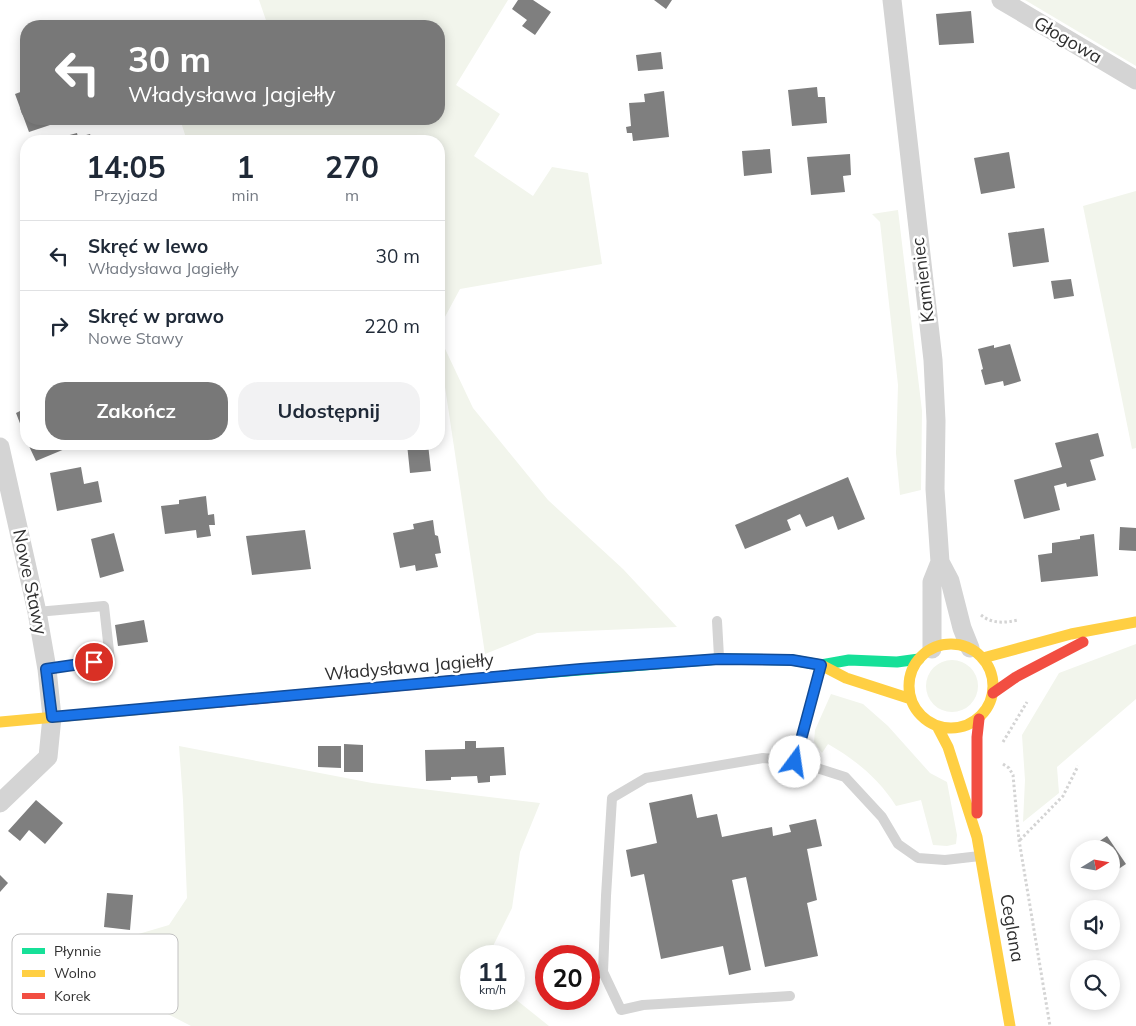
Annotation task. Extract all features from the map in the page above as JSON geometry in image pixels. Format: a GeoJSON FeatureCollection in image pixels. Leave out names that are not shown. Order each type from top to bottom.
{"type":"FeatureCollection","features":[{"type":"Feature","properties":{"kind":"street","name":"Kamieniec"},"geometry":{"type":"LineString","coordinates":[[892,0],[933,360],[936,421],[935,488],[940,562],[950,581],[962,628],[976,653]]}},
{"type":"Feature","properties":{"kind":"street","name":"Głogowa"},"geometry":{"type":"LineString","coordinates":[[1001,0],[1136,80]]}},
{"type":"Feature","properties":{"kind":"street","name":"Nowe Stawy"},"geometry":{"type":"LineString","coordinates":[[0,447],[38,612],[52,717],[48,757],[0,804]]}},
{"type":"Feature","properties":{"kind":"street","name":"Kamieniec"},"geometry":{"type":"LineString","coordinates":[[925,654],[932,582],[940,562]]}},
{"type":"Feature","properties":{"kind":"street"},"geometry":{"type":"LineString","coordinates":[[976,653],[1136,622]]}},
{"type":"Feature","properties":{"kind":"street"},"geometry":{"type":"LineString","coordinates":[[993,693],[1016,677],[1111,627]]}},
{"type":"Feature","properties":{"kind":"street"},"geometry":{"type":"LineString","coordinates":[[944,644],[958,644],[976,653],[990,668],[993,681],[993,693],[985,712],[979,719],[966,726],[952,729],[937,726],[926,720],[917,711],[911,699],[909,685],[912,671],[925,654],[944,644]]}},
{"type":"Feature","properties":{"kind":"street","name":"Władysława Jagiełły"},"geometry":{"type":"LineString","coordinates":[[821,665],[849,660],[897,662],[925,654]]}},
{"type":"Feature","properties":{"kind":"street","name":"Władysława Jagiełły"},"geometry":{"type":"LineString","coordinates":[[0,722],[581,669],[719,659],[792,660],[821,665],[846,678],[911,699]]}},
{"type":"Feature","properties":{"kind":"street","name":"Ceglana"},"geometry":{"type":"LineString","coordinates":[[976,837],[977,737],[979,719]]}},
{"type":"Feature","properties":{"kind":"street","name":"Ceglana"},"geometry":{"type":"LineString","coordinates":[[937,726],[948,747],[981,856],[1010,1026]]}},
{"type":"Feature","properties":{"kind":"lane"},"geometry":{"type":"LineString","coordinates":[[38,612],[104,606],[110,660],[46,669]]}},
{"type":"Feature","properties":{"kind":"lane"},"geometry":{"type":"LineString","coordinates":[[717,621],[719,659]]}},
{"type":"Feature","properties":{"kind":"lane"},"geometry":{"type":"LineString","coordinates":[[795,762],[821,665]]}},
{"type":"Feature","properties":{"kind":"lane"},"geometry":{"type":"LineString","coordinates":[[790,996],[643,1005],[621,1010],[603,972],[612,798],[646,778],[763,758],[795,762],[845,777],[882,817],[898,844],[918,858],[945,860],[981,856]]}},
{"type":"Feature","properties":{"kind":"path"},"geometry":{"type":"LineString","coordinates":[[978,613],[986,619],[994,621],[1008,622],[1020,619]]}},
{"type":"Feature","properties":{"kind":"path"},"geometry":{"type":"LineString","coordinates":[[1002,746],[1007,733],[1032,694]]}},
{"type":"Feature","properties":{"kind":"path"},"geometry":{"type":"LineString","coordinates":[[999,762],[1009,768],[1013,775],[1019,840],[1050,1026]]}},
{"type":"Feature","properties":{"kind":"path"},"geometry":{"type":"LineString","coordinates":[[1019,840],[1063,796],[1078,766]]}},
{"type":"Feature","properties":{"kind":"shaded area"},"geometry":{"type":"Polygon","coordinates":[[[259,0],[508,0],[456,85],[500,114],[474,156],[533,196],[552,167],[588,173],[602,264],[460,289],[445,317],[445,135],[185,135],[182,125],[445,125],[445,20],[266,20],[259,0]]]}},
{"type":"Feature","properties":{"kind":"shaded area"},"geometry":{"type":"Polygon","coordinates":[[[1025,0],[1136,0],[1136,66],[1025,0]]]}},
{"type":"Feature","properties":{"kind":"shaded area"},"geometry":{"type":"Polygon","coordinates":[[[1136,191],[1136,448],[1132,449],[1083,206],[1136,191]]]}},
{"type":"Feature","properties":{"kind":"shaded area"},"geometry":{"type":"Polygon","coordinates":[[[898,210],[922,411],[921,490],[900,495],[896,453],[898,385],[880,222],[872,214],[898,210]]]}},
{"type":"Feature","properties":{"kind":"shaded area"},"geometry":{"type":"Polygon","coordinates":[[[445,349],[473,408],[548,500],[623,569],[677,627],[537,633],[485,654],[445,387],[445,349]]]}},
{"type":"Feature","properties":{"kind":"shaded area"},"geometry":{"type":"Polygon","coordinates":[[[1136,644],[1136,699],[1057,767],[1059,793],[1023,822],[1025,780],[1022,735],[1059,673],[1136,644]]]}},
{"type":"Feature","properties":{"kind":"shaded area"},"geometry":{"type":"Polygon","coordinates":[[[947,660],[957,660],[971,667],[978,681],[978,691],[971,705],[957,712],[947,712],[937,708],[930,701],[926,691],[926,681],[930,671],[937,664],[947,660]]]}},
{"type":"Feature","properties":{"kind":"shaded area"},"geometry":{"type":"Polygon","coordinates":[[[831,694],[863,704],[888,726],[930,773],[947,782],[957,835],[956,844],[947,846],[933,845],[921,800],[896,806],[882,787],[848,757],[828,744],[822,753],[814,742],[815,730],[831,694]]]}},
{"type":"Feature","properties":{"kind":"shaded area"},"geometry":{"type":"Polygon","coordinates":[[[179,746],[372,783],[540,803],[520,852],[512,908],[494,945],[460,945],[460,1010],[525,1010],[525,1007],[549,1026],[191,1026],[168,1014],[178,1014],[178,934],[138,934],[169,925],[187,898],[179,746]]]}},
{"type":"Feature","properties":{"kind":"building"},"geometry":{"type":"Polygon","coordinates":[[[518,0],[533,0],[551,12],[535,35],[522,26],[527,20],[512,9],[518,0]]]}},
{"type":"Feature","properties":{"kind":"building"},"geometry":{"type":"Polygon","coordinates":[[[654,0],[672,0],[666,9],[654,0]]]}},
{"type":"Feature","properties":{"kind":"building"},"geometry":{"type":"Polygon","coordinates":[[[971,11],[974,43],[939,45],[936,14],[971,11]]]}},
{"type":"Feature","properties":{"kind":"building"},"geometry":{"type":"Polygon","coordinates":[[[661,52],[663,69],[638,71],[636,55],[661,52]]]}},
{"type":"Feature","properties":{"kind":"building"},"geometry":{"type":"Polygon","coordinates":[[[817,87],[818,97],[825,97],[827,123],[792,126],[788,90],[817,87]]]}},
{"type":"Feature","properties":{"kind":"building"},"geometry":{"type":"Polygon","coordinates":[[[664,91],[669,137],[633,141],[632,133],[627,133],[626,127],[631,126],[629,103],[645,102],[644,94],[664,91]]]}},
{"type":"Feature","properties":{"kind":"building"},"geometry":{"type":"Polygon","coordinates":[[[20,92],[20,108],[15,94],[20,92]]]}},
{"type":"Feature","properties":{"kind":"building"},"geometry":{"type":"Polygon","coordinates":[[[26,125],[50,125],[29,132],[26,125]]]}},
{"type":"Feature","properties":{"kind":"building"},"geometry":{"type":"Polygon","coordinates":[[[770,149],[772,173],[744,176],[742,151],[770,149]]]}},
{"type":"Feature","properties":{"kind":"building"},"geometry":{"type":"Polygon","coordinates":[[[1009,152],[1015,188],[981,194],[974,158],[1009,152]]]}},
{"type":"Feature","properties":{"kind":"building"},"geometry":{"type":"Polygon","coordinates":[[[850,154],[851,175],[843,176],[845,192],[811,195],[807,157],[850,154]]]}},
{"type":"Feature","properties":{"kind":"building"},"geometry":{"type":"Polygon","coordinates":[[[1044,228],[1049,262],[1013,267],[1008,233],[1044,228]]]}},
{"type":"Feature","properties":{"kind":"building"},"geometry":{"type":"Polygon","coordinates":[[[1071,279],[1074,296],[1054,299],[1051,281],[1071,279]]]}},
{"type":"Feature","properties":{"kind":"building"},"geometry":{"type":"Polygon","coordinates":[[[1010,344],[1021,381],[1004,386],[1003,381],[985,385],[978,349],[1010,344]]]}},
{"type":"Feature","properties":{"kind":"building"},"geometry":{"type":"Polygon","coordinates":[[[20,411],[20,423],[16,413],[20,411]]]}},
{"type":"Feature","properties":{"kind":"building"},"geometry":{"type":"Polygon","coordinates":[[[1098,433],[1104,456],[1090,460],[1096,480],[1067,487],[1066,483],[1054,486],[1060,510],[1024,519],[1014,480],[1062,467],[1055,443],[1098,433]]]}},
{"type":"Feature","properties":{"kind":"building"},"geometry":{"type":"Polygon","coordinates":[[[31,450],[62,450],[36,461],[31,450]]]}},
{"type":"Feature","properties":{"kind":"building"},"geometry":{"type":"Polygon","coordinates":[[[408,450],[429,450],[431,471],[410,473],[408,450]]]}},
{"type":"Feature","properties":{"kind":"building"},"geometry":{"type":"Polygon","coordinates":[[[81,467],[84,484],[98,481],[102,502],[57,511],[50,473],[81,467]]]}},
{"type":"Feature","properties":{"kind":"building"},"geometry":{"type":"Polygon","coordinates":[[[848,477],[865,519],[838,530],[833,516],[806,527],[800,514],[787,520],[791,530],[745,549],[735,525],[848,477]]]}},
{"type":"Feature","properties":{"kind":"building"},"geometry":{"type":"Polygon","coordinates":[[[206,496],[208,515],[214,514],[215,525],[209,525],[211,536],[197,538],[196,530],[165,534],[161,506],[179,504],[179,500],[206,496]]]}},
{"type":"Feature","properties":{"kind":"building"},"geometry":{"type":"Polygon","coordinates":[[[433,520],[435,535],[438,536],[441,553],[435,554],[438,567],[416,571],[415,565],[400,568],[393,533],[414,529],[413,524],[433,520]]]}},
{"type":"Feature","properties":{"kind":"building"},"geometry":{"type":"Polygon","coordinates":[[[1120,527],[1136,528],[1136,551],[1119,550],[1120,527]]]}},
{"type":"Feature","properties":{"kind":"building"},"geometry":{"type":"Polygon","coordinates":[[[305,530],[311,569],[252,575],[246,536],[305,530]]]}},
{"type":"Feature","properties":{"kind":"building"},"geometry":{"type":"Polygon","coordinates":[[[114,533],[124,571],[100,578],[91,539],[114,533]]]}},
{"type":"Feature","properties":{"kind":"building"},"geometry":{"type":"Polygon","coordinates":[[[1094,534],[1098,576],[1041,582],[1038,555],[1052,553],[1052,543],[1080,539],[1080,536],[1094,534]]]}},
{"type":"Feature","properties":{"kind":"building"},"geometry":{"type":"Polygon","coordinates":[[[144,620],[148,642],[118,646],[115,625],[144,620]]]}},
{"type":"Feature","properties":{"kind":"building"},"geometry":{"type":"Polygon","coordinates":[[[465,741],[476,741],[476,748],[504,747],[506,775],[490,776],[490,782],[478,783],[477,776],[451,777],[451,780],[426,781],[425,750],[465,749],[465,741]]]}},
{"type":"Feature","properties":{"kind":"building"},"geometry":{"type":"Polygon","coordinates":[[[344,744],[363,745],[363,772],[344,772],[344,744]]]}},
{"type":"Feature","properties":{"kind":"building"},"geometry":{"type":"Polygon","coordinates":[[[318,746],[341,746],[341,768],[318,767],[318,746]]]}},
{"type":"Feature","properties":{"kind":"building"},"geometry":{"type":"Polygon","coordinates":[[[692,794],[697,818],[717,814],[722,837],[772,827],[773,836],[791,832],[789,825],[816,819],[822,846],[807,849],[817,900],[807,903],[818,956],[765,967],[746,877],[732,880],[751,970],[729,975],[723,946],[661,959],[644,874],[631,877],[626,850],[657,843],[649,803],[692,794]]]}},
{"type":"Feature","properties":{"kind":"building"},"geometry":{"type":"Polygon","coordinates":[[[36,800],[63,823],[45,844],[29,830],[20,841],[8,831],[36,800]]]}},
{"type":"Feature","properties":{"kind":"building"},"geometry":{"type":"Polygon","coordinates":[[[1107,836],[1110,840],[1101,840],[1107,836]]]}},
{"type":"Feature","properties":{"kind":"building"},"geometry":{"type":"Polygon","coordinates":[[[1120,855],[1126,864],[1120,868],[1120,855]]]}},
{"type":"Feature","properties":{"kind":"building"},"geometry":{"type":"Polygon","coordinates":[[[0,875],[8,883],[0,892],[0,875]]]}},
{"type":"Feature","properties":{"kind":"building"},"geometry":{"type":"Polygon","coordinates":[[[107,893],[133,895],[130,930],[104,927],[107,893]]]}},
{"type":"Feature","properties":{"kind":"traffic: fast"},"geometry":{"type":"LineString","coordinates":[[504,676],[719,659],[792,660],[821,665],[849,660],[897,662],[919,659]]}},
{"type":"Feature","properties":{"kind":"traffic: slow"},"geometry":{"type":"LineString","coordinates":[[983,658],[1071,634],[1136,622]]}},
{"type":"Feature","properties":{"kind":"traffic: slow"},"geometry":{"type":"LineString","coordinates":[[951,644],[967,647],[981,656],[990,670],[993,686],[990,702],[981,716],[967,725],[951,728],[935,725],[921,716],[912,702],[909,686],[912,670],[921,656],[935,647],[951,644]]}},
{"type":"Feature","properties":{"kind":"traffic: slow"},"geometry":{"type":"LineString","coordinates":[[821,665],[846,678],[911,699]]}},
{"type":"Feature","properties":{"kind":"traffic: slow"},"geometry":{"type":"LineString","coordinates":[[0,722],[221,702]]}},
{"type":"Feature","properties":{"kind":"traffic: slow"},"geometry":{"type":"LineString","coordinates":[[937,726],[948,747],[977,837],[1010,1026]]}},
{"type":"Feature","properties":{"kind":"traffic: jam"},"geometry":{"type":"LineString","coordinates":[[993,693],[1016,677],[1083,642]]}},
{"type":"Feature","properties":{"kind":"traffic: jam"},"geometry":{"type":"LineString","coordinates":[[221,702],[504,676]]}},
{"type":"Feature","properties":{"kind":"traffic: jam"},"geometry":{"type":"LineString","coordinates":[[977,813],[977,737],[979,719]]}},
{"type":"Feature","properties":{"kind":"route"},"geometry":{"type":"LineString","coordinates":[[94,662],[46,669],[52,717],[581,669],[719,659],[792,660],[821,665],[795,762]]}}]}
